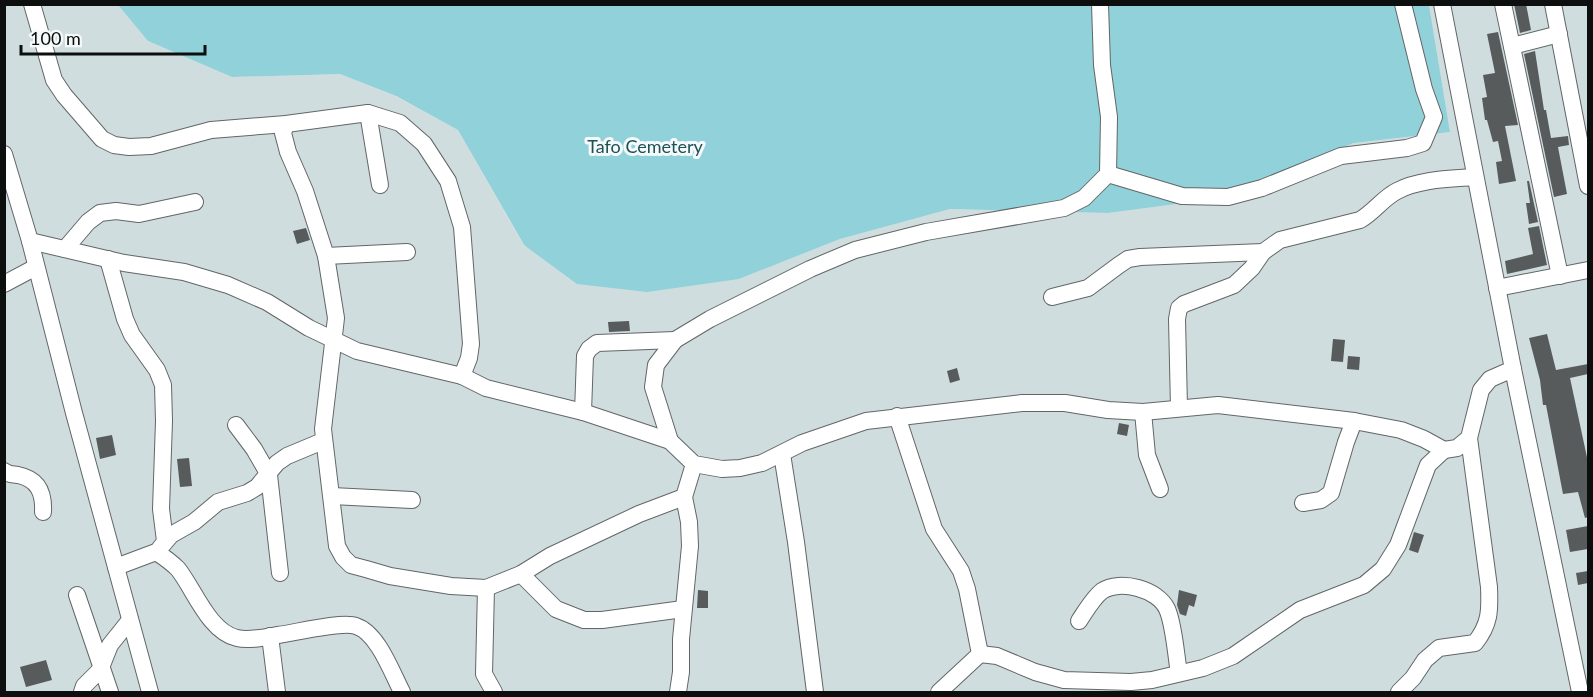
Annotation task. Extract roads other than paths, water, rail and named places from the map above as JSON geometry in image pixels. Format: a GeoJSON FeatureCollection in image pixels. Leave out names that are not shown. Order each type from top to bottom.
{"type":"FeatureCollection","features":[{"type":"Feature","properties":{"kind":"street"},"geometry":{"type":"LineString","coordinates":[[32,4],[54,80],[102,139],[114,145],[152,146],[210,130],[285,124],[368,113],[400,123],[424,144],[448,181],[462,227],[471,344],[469,358],[462,376]]}},
{"type":"Feature","properties":{"kind":"street"},"geometry":{"type":"LineString","coordinates":[[669,441],[653,387],[656,365],[675,340],[764,291],[855,250],[926,232],[1064,208],[1084,198],[1108,174],[1109,117],[1102,64],[1100,4]]}},
{"type":"Feature","properties":{"kind":"street"},"geometry":{"type":"LineString","coordinates":[[1108,174],[1182,196],[1228,197],[1270,185],[1341,156],[1407,148],[1423,143],[1434,117],[1424,89],[1403,4]]}},
{"type":"Feature","properties":{"kind":"street"},"geometry":{"type":"LineString","coordinates":[[1442,4],[1497,288],[1580,693]]}},
{"type":"Feature","properties":{"kind":"street"},"geometry":{"type":"LineString","coordinates":[[1503,4],[1560,276]]}},
{"type":"Feature","properties":{"kind":"street"},"geometry":{"type":"LineString","coordinates":[[1552,4],[1588,186]]}},
{"type":"Feature","properties":{"kind":"street"},"geometry":{"type":"LineString","coordinates":[[1512,46],[1559,34]]}},
{"type":"Feature","properties":{"kind":"street"},"geometry":{"type":"LineString","coordinates":[[368,113],[380,185]]}},
{"type":"Feature","properties":{"kind":"street"},"geometry":{"type":"LineString","coordinates":[[285,124],[283,133],[288,152],[326,256],[336,318],[323,441],[337,546],[342,558],[351,565],[390,576],[451,586],[486,588],[521,574],[587,537],[684,497]]}},
{"type":"Feature","properties":{"kind":"street"},"geometry":{"type":"LineString","coordinates":[[4,154],[30,241],[150,693]]}},
{"type":"Feature","properties":{"kind":"street"},"geometry":{"type":"LineString","coordinates":[[1179,408],[1177,313],[1184,304],[1234,285],[1252,268],[1263,252],[1280,240],[1360,220],[1370,215],[1396,191],[1415,185],[1475,177]]}},
{"type":"Feature","properties":{"kind":"street"},"geometry":{"type":"LineString","coordinates":[[65,249],[88,222],[100,213],[116,211],[139,214],[195,202]]}},
{"type":"Feature","properties":{"kind":"street"},"geometry":{"type":"LineString","coordinates":[[30,241],[108,259],[184,272],[228,285],[267,302],[334,341],[357,351],[394,362],[462,376],[486,388],[583,412],[669,441],[694,464],[715,468],[740,468],[762,463],[802,443],[856,424],[897,416],[1022,403],[1065,403],[1108,410],[1143,412],[1218,405],[1354,421],[1401,430],[1444,450]]}},
{"type":"Feature","properties":{"kind":"street"},"geometry":{"type":"LineString","coordinates":[[326,256],[406,252]]}},
{"type":"Feature","properties":{"kind":"street"},"geometry":{"type":"LineString","coordinates":[[1052,297],[1088,288],[1128,259],[1263,252]]}},
{"type":"Feature","properties":{"kind":"street"},"geometry":{"type":"LineString","coordinates":[[108,259],[125,319],[132,335],[157,370],[163,385],[161,546],[208,616],[224,632],[237,638],[355,625],[369,633],[402,693]]}},
{"type":"Feature","properties":{"kind":"street"},"geometry":{"type":"LineString","coordinates":[[4,284],[36,267]]}},
{"type":"Feature","properties":{"kind":"street"},"geometry":{"type":"LineString","coordinates":[[1497,288],[1588,270]]}},
{"type":"Feature","properties":{"kind":"street"},"geometry":{"type":"LineString","coordinates":[[583,412],[585,356],[589,349],[597,344],[675,340]]}},
{"type":"Feature","properties":{"kind":"street"},"geometry":{"type":"LineString","coordinates":[[1399,693],[1425,660],[1439,648],[1475,643],[1486,630],[1490,609],[1490,587],[1469,438],[1481,390],[1490,379],[1514,369]]}},
{"type":"Feature","properties":{"kind":"street"},"geometry":{"type":"LineString","coordinates":[[1143,412],[1147,455],[1160,489]]}},
{"type":"Feature","properties":{"kind":"street"},"geometry":{"type":"LineString","coordinates":[[897,416],[934,529],[961,571],[980,654]]}},
{"type":"Feature","properties":{"kind":"street"},"geometry":{"type":"LineString","coordinates":[[1303,503],[1322,500],[1331,493],[1354,421]]}},
{"type":"Feature","properties":{"kind":"street"},"geometry":{"type":"LineString","coordinates":[[236,425],[254,449],[268,475],[280,573]]}},
{"type":"Feature","properties":{"kind":"street"},"geometry":{"type":"LineString","coordinates":[[980,654],[997,656],[1035,672],[1064,680],[1131,682],[1152,680],[1203,668],[1233,656],[1300,610],[1364,585],[1383,569],[1398,545],[1428,465],[1444,450],[1457,448],[1469,438]]}},
{"type":"Feature","properties":{"kind":"street"},"geometry":{"type":"LineString","coordinates":[[116,567],[161,546],[218,502],[257,488],[277,463],[287,456],[323,441]]}},
{"type":"Feature","properties":{"kind":"street"},"geometry":{"type":"LineString","coordinates":[[782,454],[796,542],[815,693]]}},
{"type":"Feature","properties":{"kind":"street"},"geometry":{"type":"LineString","coordinates":[[678,693],[683,609],[690,546],[689,522],[684,497],[694,464]]}},
{"type":"Feature","properties":{"kind":"street"},"geometry":{"type":"LineString","coordinates":[[4,471],[33,480],[44,500],[43,512]]}},
{"type":"Feature","properties":{"kind":"street"},"geometry":{"type":"LineString","coordinates":[[332,496],[412,500]]}},
{"type":"Feature","properties":{"kind":"street"},"geometry":{"type":"LineString","coordinates":[[521,574],[556,609],[584,620],[602,620],[683,609]]}},
{"type":"Feature","properties":{"kind":"street"},"geometry":{"type":"LineString","coordinates":[[1079,621],[1102,591],[1128,586],[1147,591],[1161,599],[1168,610],[1179,673]]}},
{"type":"Feature","properties":{"kind":"street"},"geometry":{"type":"LineString","coordinates":[[486,588],[484,674],[494,693]]}},
{"type":"Feature","properties":{"kind":"street"},"geometry":{"type":"LineString","coordinates":[[77,596],[100,670],[110,693]]}},
{"type":"Feature","properties":{"kind":"street"},"geometry":{"type":"LineString","coordinates":[[82,693],[84,686],[100,670],[110,645],[130,620]]}},
{"type":"Feature","properties":{"kind":"street"},"geometry":{"type":"LineString","coordinates":[[270,636],[278,693]]}},
{"type":"Feature","properties":{"kind":"street"},"geometry":{"type":"LineString","coordinates":[[939,693],[980,654]]}},
{"type":"Feature","properties":{"kind":"park label","name":"Tafo Cemetery"},"geometry":{"type":"Point","coordinates":[645,147]}}]}
